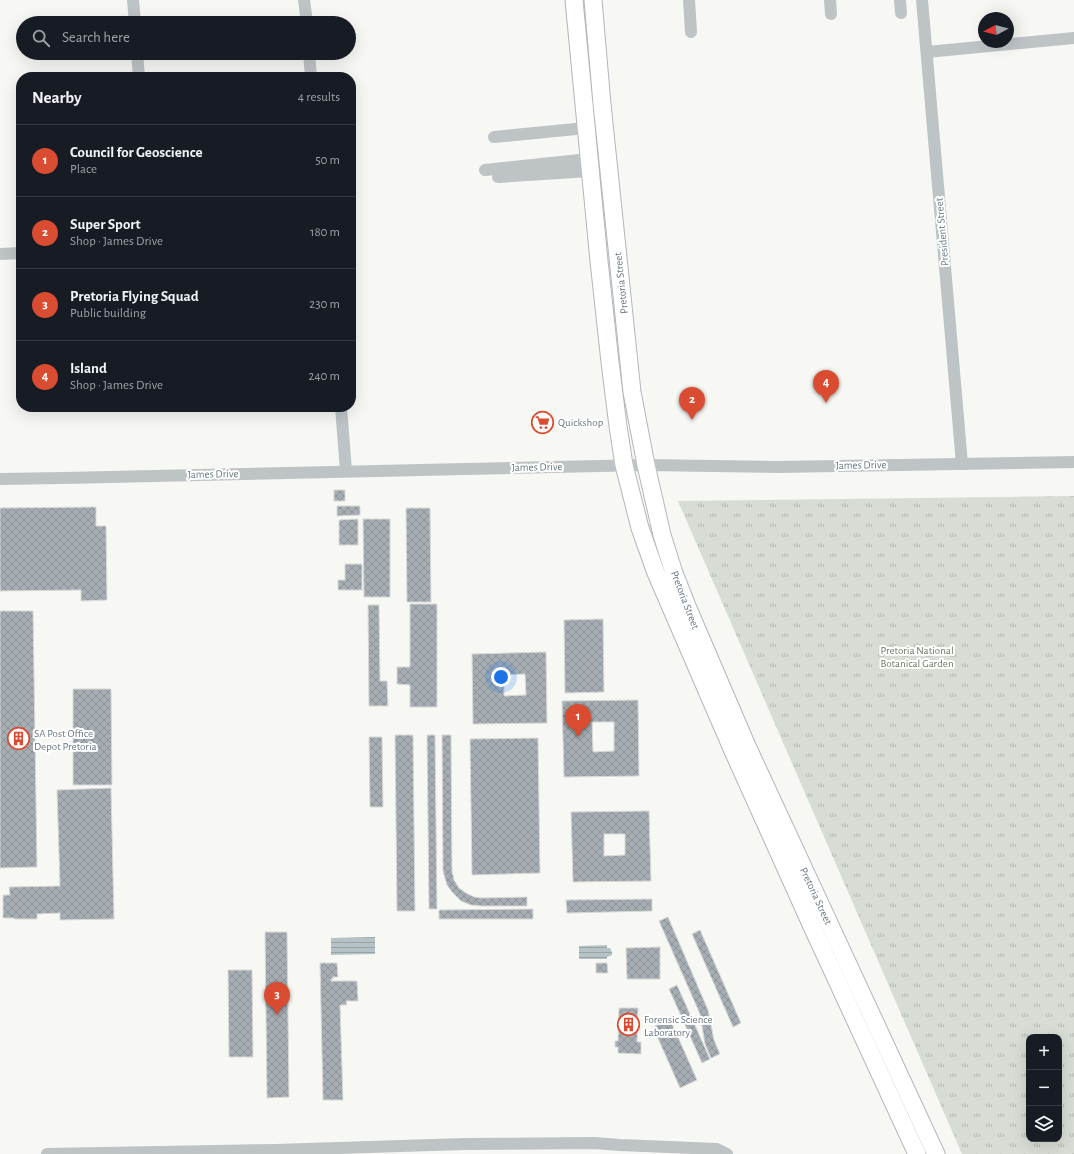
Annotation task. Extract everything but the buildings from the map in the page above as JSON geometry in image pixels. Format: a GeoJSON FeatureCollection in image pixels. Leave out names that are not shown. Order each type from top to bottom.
{"type":"FeatureCollection","features":[{"type":"Feature","properties":{"kind":"main road","name":"Pretoria Street"},"geometry":{"type":"LineString","coordinates":[[574,0],[589,165],[610,362],[624,465],[640,528],[656,573],[743,773],[917,1154]]}},
{"type":"Feature","properties":{"kind":"main road","name":"Pretoria Street"},"geometry":{"type":"LineString","coordinates":[[593,0],[602,104],[632,392],[646,465],[662,534],[674,573],[687,606],[747,746],[936,1154]]}},
{"type":"Feature","properties":{"kind":"street"},"geometry":{"type":"LineString","coordinates":[[133,0],[134,16]]}},
{"type":"Feature","properties":{"kind":"street"},"geometry":{"type":"LineString","coordinates":[[304,0],[305,16]]}},
{"type":"Feature","properties":{"kind":"street"},"geometry":{"type":"LineString","coordinates":[[689,0],[691,32]]}},
{"type":"Feature","properties":{"kind":"street"},"geometry":{"type":"LineString","coordinates":[[830,0],[831,14]]}},
{"type":"Feature","properties":{"kind":"street"},"geometry":{"type":"LineString","coordinates":[[900,0],[901,13]]}},
{"type":"Feature","properties":{"kind":"street","name":"President Street"},"geometry":{"type":"LineString","coordinates":[[922,0],[962,464]]}},
{"type":"Feature","properties":{"kind":"street"},"geometry":{"type":"LineString","coordinates":[[927,52],[1074,38]]}},
{"type":"Feature","properties":{"kind":"street"},"geometry":{"type":"LineString","coordinates":[[138,60],[139,72]]}},
{"type":"Feature","properties":{"kind":"street"},"geometry":{"type":"LineString","coordinates":[[310,60],[311,72]]}},
{"type":"Feature","properties":{"kind":"street"},"geometry":{"type":"LineString","coordinates":[[494,137],[586,128]]}},
{"type":"Feature","properties":{"kind":"street"},"geometry":{"type":"LineString","coordinates":[[485,170],[589,165]]}},
{"type":"Feature","properties":{"kind":"street"},"geometry":{"type":"LineString","coordinates":[[498,177],[589,165]]}},
{"type":"Feature","properties":{"kind":"street"},"geometry":{"type":"LineString","coordinates":[[0,254],[16,253]]}},
{"type":"Feature","properties":{"kind":"street"},"geometry":{"type":"LineString","coordinates":[[341,412],[346,471]]}},
{"type":"Feature","properties":{"kind":"street","name":"James Drive"},"geometry":{"type":"LineString","coordinates":[[0,479],[624,465],[778,467],[1074,462]]}},
{"type":"Feature","properties":{"kind":"street"},"geometry":{"type":"LineString","coordinates":[[48,1154],[275,1150],[464,1144],[594,1143],[717,1149],[727,1154]]}},
{"type":"Feature","properties":{"kind":"green space","name":"Pretoria National Botanical Garden"},"geometry":{"type":"Polygon","coordinates":[[[1074,496],[1074,1154],[962,1154],[678,501],[1074,496]]]}},
{"type":"Feature","properties":{"kind":"shaded area"},"geometry":{"type":"Polygon","coordinates":[[[375,937],[375,954],[331,955],[331,938],[375,937]]]}},
{"type":"Feature","properties":{"kind":"shaded area"},"geometry":{"type":"Polygon","coordinates":[[[607,945],[607,948],[610,948],[612,952],[612,955],[607,957],[607,959],[579,959],[579,946],[607,945]]]}},
{"type":"Feature","properties":{"kind":"place","name":"Island"},"geometry":{"type":"Point","coordinates":[826,403]}},
{"type":"Feature","properties":{"kind":"place","name":"Super Sport"},"geometry":{"type":"Point","coordinates":[692,420]}},
{"type":"Feature","properties":{"kind":"place","name":"Quickshop"},"geometry":{"type":"Point","coordinates":[542,422]}},
{"type":"Feature","properties":{"kind":"place","name":"Council for Geoscience"},"geometry":{"type":"Point","coordinates":[578,737]}},
{"type":"Feature","properties":{"kind":"place","name":"SA Post Office Depot Pretoria"},"geometry":{"type":"Point","coordinates":[18,739]}},
{"type":"Feature","properties":{"kind":"place","name":"Pretoria Flying Squad"},"geometry":{"type":"Point","coordinates":[277,1015]}},
{"type":"Feature","properties":{"kind":"place","name":"Forensic Science Laboratory"},"geometry":{"type":"Point","coordinates":[628,1025]}}]}
